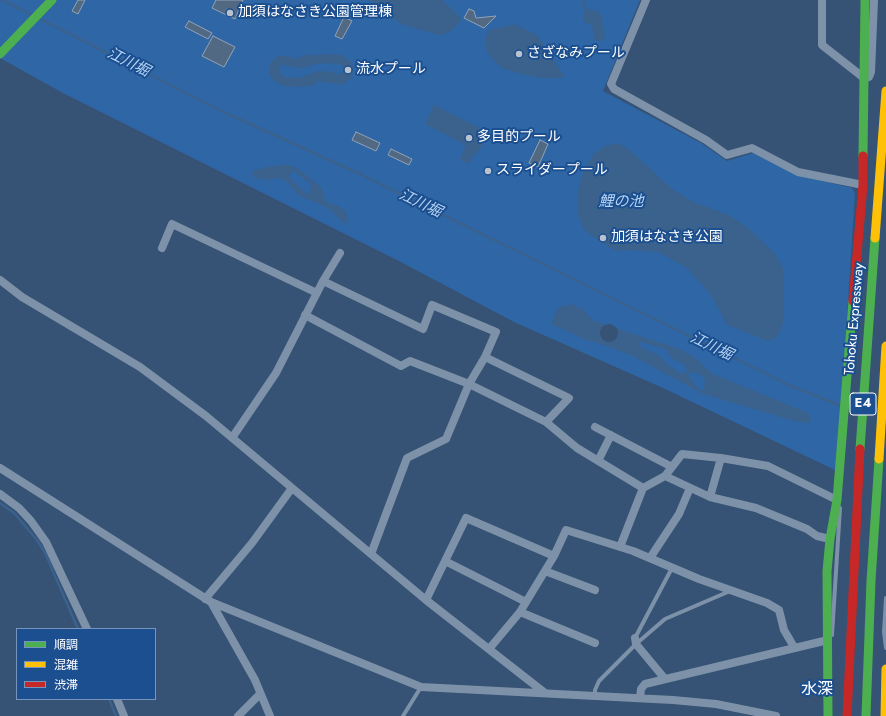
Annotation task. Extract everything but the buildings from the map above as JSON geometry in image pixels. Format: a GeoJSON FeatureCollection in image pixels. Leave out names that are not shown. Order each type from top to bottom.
{"type":"FeatureCollection","features":[{"type":"Feature","properties":{"kind":"main road"},"geometry":{"type":"LineString","coordinates":[[0,54],[52,0]]}},
{"type":"Feature","properties":{"kind":"main road"},"geometry":{"type":"LineString","coordinates":[[828,716],[828,640],[826,603],[830,539],[837,500],[862,185],[865,0]]}},
{"type":"Feature","properties":{"kind":"main road","name":"Tohoku Expressway"},"geometry":{"type":"LineString","coordinates":[[847,716],[860,447],[886,92]]}},
{"type":"Feature","properties":{"kind":"main road","name":"E4"},"geometry":{"type":"LineString","coordinates":[[866,716],[870,581],[886,346]]}},
{"type":"Feature","properties":{"kind":"main road"},"geometry":{"type":"LineString","coordinates":[[885,716],[886,669]]}},
{"type":"Feature","properties":{"kind":"street"},"geometry":{"type":"LineString","coordinates":[[646,0],[611,84],[614,89],[706,140],[727,155],[752,148],[798,172],[862,185]]}},
{"type":"Feature","properties":{"kind":"street"},"geometry":{"type":"LineString","coordinates":[[822,0],[822,45],[864,78],[869,77],[871,72],[874,0]]}},
{"type":"Feature","properties":{"kind":"street"},"geometry":{"type":"LineString","coordinates":[[162,248],[172,224],[317,293]]}},
{"type":"Feature","properties":{"kind":"street"},"geometry":{"type":"LineString","coordinates":[[232,438],[276,373],[304,315],[340,253]]}},
{"type":"Feature","properties":{"kind":"street"},"geometry":{"type":"LineString","coordinates":[[0,280],[22,297],[140,367],[206,416],[426,600],[546,693]]}},
{"type":"Feature","properties":{"kind":"street"},"geometry":{"type":"LineString","coordinates":[[323,281],[423,329],[432,305],[496,332],[485,357],[469,384],[446,439],[407,458],[371,554]]}},
{"type":"Feature","properties":{"kind":"street"},"geometry":{"type":"LineString","coordinates":[[304,315],[401,366],[410,361],[469,384],[546,422],[576,448],[643,488]]}},
{"type":"Feature","properties":{"kind":"street"},"geometry":{"type":"LineString","coordinates":[[485,357],[569,398],[546,422]]}},
{"type":"Feature","properties":{"kind":"street"},"geometry":{"type":"LineString","coordinates":[[595,427],[672,467]]}},
{"type":"Feature","properties":{"kind":"street"},"geometry":{"type":"LineString","coordinates":[[598,461],[611,435]]}},
{"type":"Feature","properties":{"kind":"street"},"geometry":{"type":"LineString","coordinates":[[620,547],[643,488],[665,476],[682,454],[721,458],[768,466],[837,500]]}},
{"type":"Feature","properties":{"kind":"street"},"geometry":{"type":"LineString","coordinates":[[710,497],[721,458]]}},
{"type":"Feature","properties":{"kind":"street"},"geometry":{"type":"LineString","coordinates":[[0,468],[208,600],[421,687],[640,698],[716,704],[776,716]]}},
{"type":"Feature","properties":{"kind":"street"},"geometry":{"type":"LineString","coordinates":[[665,476],[710,497],[756,508],[807,528],[817,536],[830,539]]}},
{"type":"Feature","properties":{"kind":"street"},"geometry":{"type":"LineString","coordinates":[[208,600],[252,544],[292,488]]}},
{"type":"Feature","properties":{"kind":"street"},"geometry":{"type":"LineString","coordinates":[[650,558],[679,514],[690,488]]}},
{"type":"Feature","properties":{"kind":"street"},"geometry":{"type":"LineString","coordinates":[[0,494],[23,512],[46,542],[87,628]]}},
{"type":"Feature","properties":{"kind":"street"},"geometry":{"type":"LineString","coordinates":[[426,600],[466,518],[554,556]]}},
{"type":"Feature","properties":{"kind":"street"},"geometry":{"type":"LineString","coordinates":[[489,649],[520,612],[554,556],[566,530],[620,547],[732,591],[767,603],[779,610],[784,630],[794,647]]}},
{"type":"Feature","properties":{"kind":"street"},"geometry":{"type":"LineString","coordinates":[[445,561],[526,602]]}},
{"type":"Feature","properties":{"kind":"street"},"geometry":{"type":"LineString","coordinates":[[545,571],[595,590]]}},
{"type":"Feature","properties":{"kind":"street"},"geometry":{"type":"LineString","coordinates":[[208,600],[254,680],[270,716]]}},
{"type":"Feature","properties":{"kind":"street"},"geometry":{"type":"LineString","coordinates":[[520,612],[595,643]]}},
{"type":"Feature","properties":{"kind":"street"},"geometry":{"type":"LineString","coordinates":[[640,698],[641,689],[645,684],[828,640]]}},
{"type":"Feature","properties":{"kind":"street"},"geometry":{"type":"LineString","coordinates":[[635,641],[665,678]]}},
{"type":"Feature","properties":{"kind":"street"},"geometry":{"type":"LineString","coordinates":[[238,716],[260,694]]}},
{"type":"Feature","properties":{"kind":"street"},"geometry":{"type":"LineString","coordinates":[[117,700],[124,716]]}},
{"type":"Feature","properties":{"kind":"lane"},"geometry":{"type":"LineString","coordinates":[[828,640],[831,637],[834,625],[841,516],[840,506],[837,500]]}},
{"type":"Feature","properties":{"kind":"lane"},"geometry":{"type":"LineString","coordinates":[[635,641],[672,567]]}},
{"type":"Feature","properties":{"kind":"lane"},"geometry":{"type":"LineString","coordinates":[[595,696],[595,690],[599,681],[635,641],[665,619],[732,591]]}},
{"type":"Feature","properties":{"kind":"lane"},"geometry":{"type":"LineString","coordinates":[[886,598],[884,643],[886,648]]}},
{"type":"Feature","properties":{"kind":"lane"},"geometry":{"type":"LineString","coordinates":[[403,716],[421,687]]}},
{"type":"Feature","properties":{"kind":"shaded area","name":"加須はなさき公園"},"geometry":{"type":"Polygon","coordinates":[[[0,0],[640,0],[603,91],[701,143],[727,161],[753,153],[802,176],[852,188],[855,193],[837,471],[663,388],[514,322],[399,261],[61,92],[0,58],[0,0]]]}},
{"type":"Feature","properties":{"kind":"water"},"geometry":{"type":"Polygon","coordinates":[[[370,0],[442,0],[462,19],[454,28],[445,34],[439,35],[404,25],[387,15],[370,0]]]}},
{"type":"Feature","properties":{"kind":"water"},"geometry":{"type":"Polygon","coordinates":[[[585,9],[597,11],[602,17],[605,38],[601,41],[594,40],[592,26],[583,21],[585,9]]]}},
{"type":"Feature","properties":{"kind":"water","name":"さざなみプール"},"geometry":{"type":"Polygon","coordinates":[[[515,24],[538,36],[564,76],[562,78],[541,78],[521,74],[502,68],[492,59],[486,49],[485,41],[489,30],[515,24]]]}},
{"type":"Feature","properties":{"kind":"water","name":"流水プール"},"geometry":{"type":"Polygon","coordinates":[[[310,54],[311,56],[321,54],[341,55],[350,61],[354,67],[352,77],[342,85],[319,81],[314,85],[301,87],[283,86],[273,80],[269,74],[269,64],[278,56],[288,56],[293,59],[310,54]],[[319,63],[303,68],[291,67],[283,64],[279,69],[279,73],[286,77],[300,78],[318,71],[332,72],[338,75],[343,72],[343,67],[339,64],[319,63]]]}},
{"type":"Feature","properties":{"kind":"water","name":"多目的プール"},"geometry":{"type":"Polygon","coordinates":[[[434,105],[488,132],[477,154],[474,153],[469,164],[460,160],[465,147],[464,144],[425,124],[434,105]]]}},
{"type":"Feature","properties":{"kind":"water","name":"鯉の池"},"geometry":{"type":"Polygon","coordinates":[[[615,143],[626,147],[671,188],[693,202],[728,215],[747,227],[775,254],[783,268],[784,304],[783,324],[777,337],[768,341],[727,325],[711,295],[687,268],[658,252],[633,250],[616,251],[599,241],[584,229],[577,213],[577,196],[581,178],[593,155],[605,146],[615,143]]]}},
{"type":"Feature","properties":{"kind":"water"},"geometry":{"type":"Polygon","coordinates":[[[279,165],[289,165],[298,169],[321,187],[326,202],[339,206],[346,212],[348,224],[343,222],[327,207],[298,195],[288,182],[278,178],[266,180],[255,178],[252,173],[254,170],[279,165]],[[294,171],[290,173],[289,177],[305,193],[309,194],[311,188],[310,183],[294,171]]]}},
{"type":"Feature","properties":{"kind":"water"},"geometry":{"type":"Polygon","coordinates":[[[572,304],[584,310],[592,320],[682,350],[697,359],[711,373],[808,413],[811,419],[810,422],[806,423],[788,419],[703,394],[631,355],[589,341],[551,324],[558,308],[572,304]],[[640,342],[639,344],[641,347],[660,356],[669,366],[682,374],[687,371],[685,365],[671,358],[666,349],[640,342]],[[693,372],[687,374],[699,390],[704,390],[705,380],[703,376],[693,372]]]}},
{"type":"Feature","properties":{"kind":"pier"},"geometry":{"type":"Polygon","coordinates":[[[609,324],[615,327],[618,333],[615,339],[609,342],[603,339],[600,333],[603,327],[609,324]]]}},
{"type":"Feature","properties":{"kind":"waterway","name":"江川堀"},"geometry":{"type":"LineString","coordinates":[[2,0],[32,15]]}},
{"type":"Feature","properties":{"kind":"waterway"},"geometry":{"type":"LineString","coordinates":[[583,0],[586,9]]}},
{"type":"Feature","properties":{"kind":"waterway","name":"江川堀"},"geometry":{"type":"LineString","coordinates":[[38,18],[226,113],[360,174],[789,385],[839,405]]}},
{"type":"Feature","properties":{"kind":"waterway"},"geometry":{"type":"LineString","coordinates":[[0,503],[14,513],[37,540],[45,553],[78,628]]}},
{"type":"Feature","properties":{"kind":"waterway"},"geometry":{"type":"LineString","coordinates":[[109,700],[116,716]]}},
{"type":"Feature","properties":{"kind":"traffic: fast"},"geometry":{"type":"LineString","coordinates":[[0,54],[52,0]]}},
{"type":"Feature","properties":{"kind":"traffic: fast"},"geometry":{"type":"LineString","coordinates":[[863,156],[865,0]]}},
{"type":"Feature","properties":{"kind":"traffic: fast"},"geometry":{"type":"LineString","coordinates":[[860,449],[875,238]]}},
{"type":"Feature","properties":{"kind":"traffic: fast"},"geometry":{"type":"LineString","coordinates":[[828,716],[827,571],[830,539],[837,500],[853,301]]}},
{"type":"Feature","properties":{"kind":"traffic: fast"},"geometry":{"type":"LineString","coordinates":[[866,716],[871,581],[879,459]]}},
{"type":"Feature","properties":{"kind":"traffic: slow"},"geometry":{"type":"LineString","coordinates":[[875,238],[886,91]]}},
{"type":"Feature","properties":{"kind":"traffic: slow"},"geometry":{"type":"LineString","coordinates":[[879,459],[886,346]]}},
{"type":"Feature","properties":{"kind":"traffic: slow"},"geometry":{"type":"LineString","coordinates":[[885,716],[886,669]]}},
{"type":"Feature","properties":{"kind":"traffic: jam"},"geometry":{"type":"LineString","coordinates":[[853,301],[863,185],[863,156]]}},
{"type":"Feature","properties":{"kind":"traffic: jam"},"geometry":{"type":"LineString","coordinates":[[847,716],[860,449]]}},
{"type":"Feature","properties":{"kind":"place","name":"加須はなさき公園管理棟"},"geometry":{"type":"Point","coordinates":[230,13]}},
{"type":"Feature","properties":{"kind":"place","name":"さざなみプール"},"geometry":{"type":"Point","coordinates":[519,54]}},
{"type":"Feature","properties":{"kind":"place","name":"流水プール"},"geometry":{"type":"Point","coordinates":[348,70]}},
{"type":"Feature","properties":{"kind":"place","name":"多目的プール"},"geometry":{"type":"Point","coordinates":[469,138]}},
{"type":"Feature","properties":{"kind":"place","name":"スライダープール"},"geometry":{"type":"Point","coordinates":[488,171]}},
{"type":"Feature","properties":{"kind":"place","name":"加須はなさき公園"},"geometry":{"type":"Point","coordinates":[603,238]}},
{"type":"Feature","properties":{"kind":"district","name":"水深"},"geometry":{"type":"Point","coordinates":[817,690]}}]}
